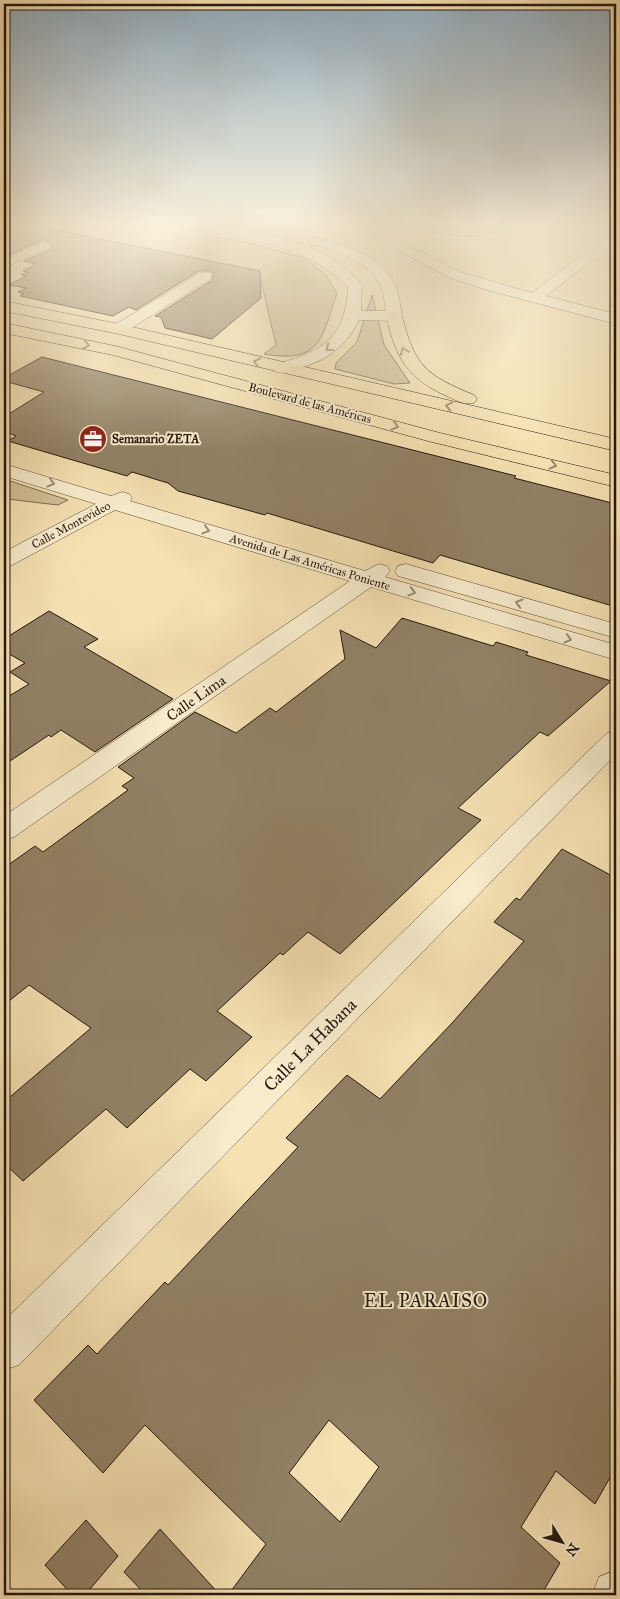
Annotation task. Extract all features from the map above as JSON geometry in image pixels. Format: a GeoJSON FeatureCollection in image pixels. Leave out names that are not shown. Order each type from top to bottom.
{"type":"FeatureCollection","features":[{"type":"Feature","properties":{"kind":"main road","name":"Boulevard de las Américas"},"geometry":{"type":"LineString","coordinates":[[4,306],[120,329],[616,444]]}},
{"type":"Feature","properties":{"kind":"main road"},"geometry":{"type":"LineString","coordinates":[[394,316],[409,363],[423,377],[446,390],[534,426]]}},
{"type":"Feature","properties":{"kind":"main road","name":"Boulevard de las Américas"},"geometry":{"type":"LineString","coordinates":[[4,328],[115,351],[435,437],[616,481]]}},
{"type":"Feature","properties":{"kind":"street"},"geometry":{"type":"LineString","coordinates":[[120,329],[167,300]]}},
{"type":"Feature","properties":{"kind":"street"},"geometry":{"type":"LineString","coordinates":[[282,368],[311,360],[331,349],[344,334],[352,315],[355,300]]}},
{"type":"Feature","properties":{"kind":"street"},"geometry":{"type":"LineString","coordinates":[[352,315],[394,316],[390,300]]}},
{"type":"Feature","properties":{"kind":"street"},"geometry":{"type":"LineString","coordinates":[[541,300],[616,319]]}},
{"type":"Feature","properties":{"kind":"street","name":"Avenida de Las Américas Poniente"},"geometry":{"type":"LineString","coordinates":[[4,451],[138,490],[616,653]]}},
{"type":"Feature","properties":{"kind":"street","name":"Avenida de Las Américas Poniente"},"geometry":{"type":"LineString","coordinates":[[4,470],[114,502],[377,572],[616,631]]}},
{"type":"Feature","properties":{"kind":"street","name":"Calle Montevideo"},"geometry":{"type":"LineString","coordinates":[[4,560],[138,490]]}},
{"type":"Feature","properties":{"kind":"street","name":"Calle Lima"},"geometry":{"type":"LineString","coordinates":[[4,830],[377,572]]}},
{"type":"Feature","properties":{"kind":"street","name":"Calle La Habana"},"geometry":{"type":"LineString","coordinates":[[4,1350],[616,739]]}},
{"type":"Feature","properties":{"kind":"shaded area"},"geometry":{"type":"Polygon","coordinates":[[[265,300],[335,300],[322,335],[308,351],[297,355],[283,356],[264,354],[276,345],[265,300]]]}},
{"type":"Feature","properties":{"kind":"shaded area"},"geometry":{"type":"Polygon","coordinates":[[[371,300],[373,300],[384,345],[410,383],[394,384],[335,369],[336,363],[357,342],[371,300]]]}},
{"type":"Feature","properties":{"kind":"shaded area"},"geometry":{"type":"Polygon","coordinates":[[[4,479],[68,500],[58,505],[7,499],[4,498],[4,479]]]}},
{"type":"Feature","properties":{"kind":"building"},"geometry":{"type":"Polygon","coordinates":[[[37,300],[153,300],[136,310],[129,307],[113,316],[37,300]]]}},
{"type":"Feature","properties":{"kind":"building"},"geometry":{"type":"Polygon","coordinates":[[[181,300],[259,300],[212,339],[165,328],[161,317],[155,316],[181,300]]]}},
{"type":"Feature","properties":{"kind":"building"},"geometry":{"type":"Polygon","coordinates":[[[42,357],[516,476],[514,478],[616,504],[616,607],[440,555],[433,563],[267,513],[265,515],[178,491],[168,483],[132,472],[127,476],[8,441],[16,436],[4,431],[4,417],[44,392],[4,381],[4,378],[42,357]]]}},
{"type":"Feature","properties":{"kind":"building"},"geometry":{"type":"Polygon","coordinates":[[[49,611],[98,639],[84,647],[173,699],[95,752],[61,730],[51,737],[49,735],[4,765],[4,699],[29,684],[10,672],[25,663],[4,651],[4,639],[49,611]]]}},
{"type":"Feature","properties":{"kind":"building"},"geometry":{"type":"Polygon","coordinates":[[[402,618],[493,646],[496,642],[528,652],[526,655],[611,681],[548,736],[540,732],[458,808],[481,820],[340,954],[308,932],[283,955],[280,953],[217,1011],[252,1037],[206,1081],[190,1069],[127,1128],[106,1109],[23,1181],[4,1163],[4,1102],[91,1028],[29,985],[4,1005],[4,868],[35,846],[43,852],[128,790],[122,786],[134,778],[118,767],[195,712],[236,733],[270,708],[276,712],[345,659],[340,630],[376,648],[402,618]]]}},
{"type":"Feature","properties":{"kind":"building"},"geometry":{"type":"Polygon","coordinates":[[[562,849],[616,878],[616,1467],[595,1504],[556,1471],[521,1527],[560,1563],[541,1595],[228,1595],[266,1544],[145,1425],[103,1473],[34,1400],[88,1345],[97,1354],[165,1282],[168,1285],[298,1147],[286,1138],[347,1075],[380,1099],[453,1022],[524,941],[494,922],[516,898],[520,900],[562,849]],[[329,1420],[289,1473],[340,1522],[379,1467],[329,1420]]]}},
{"type":"Feature","properties":{"kind":"building"},"geometry":{"type":"Polygon","coordinates":[[[86,1520],[118,1556],[85,1595],[72,1595],[45,1565],[86,1520]]]}},
{"type":"Feature","properties":{"kind":"building"},"geometry":{"type":"Polygon","coordinates":[[[160,1529],[220,1595],[146,1595],[124,1572],[160,1529]]]}},
{"type":"Feature","properties":{"kind":"place","name":"Semanario ZETA"},"geometry":{"type":"Point","coordinates":[93,439]}},
{"type":"Feature","properties":{"kind":"district","name":"EL PARAISO"},"geometry":{"type":"Point","coordinates":[426,1300]}}]}
